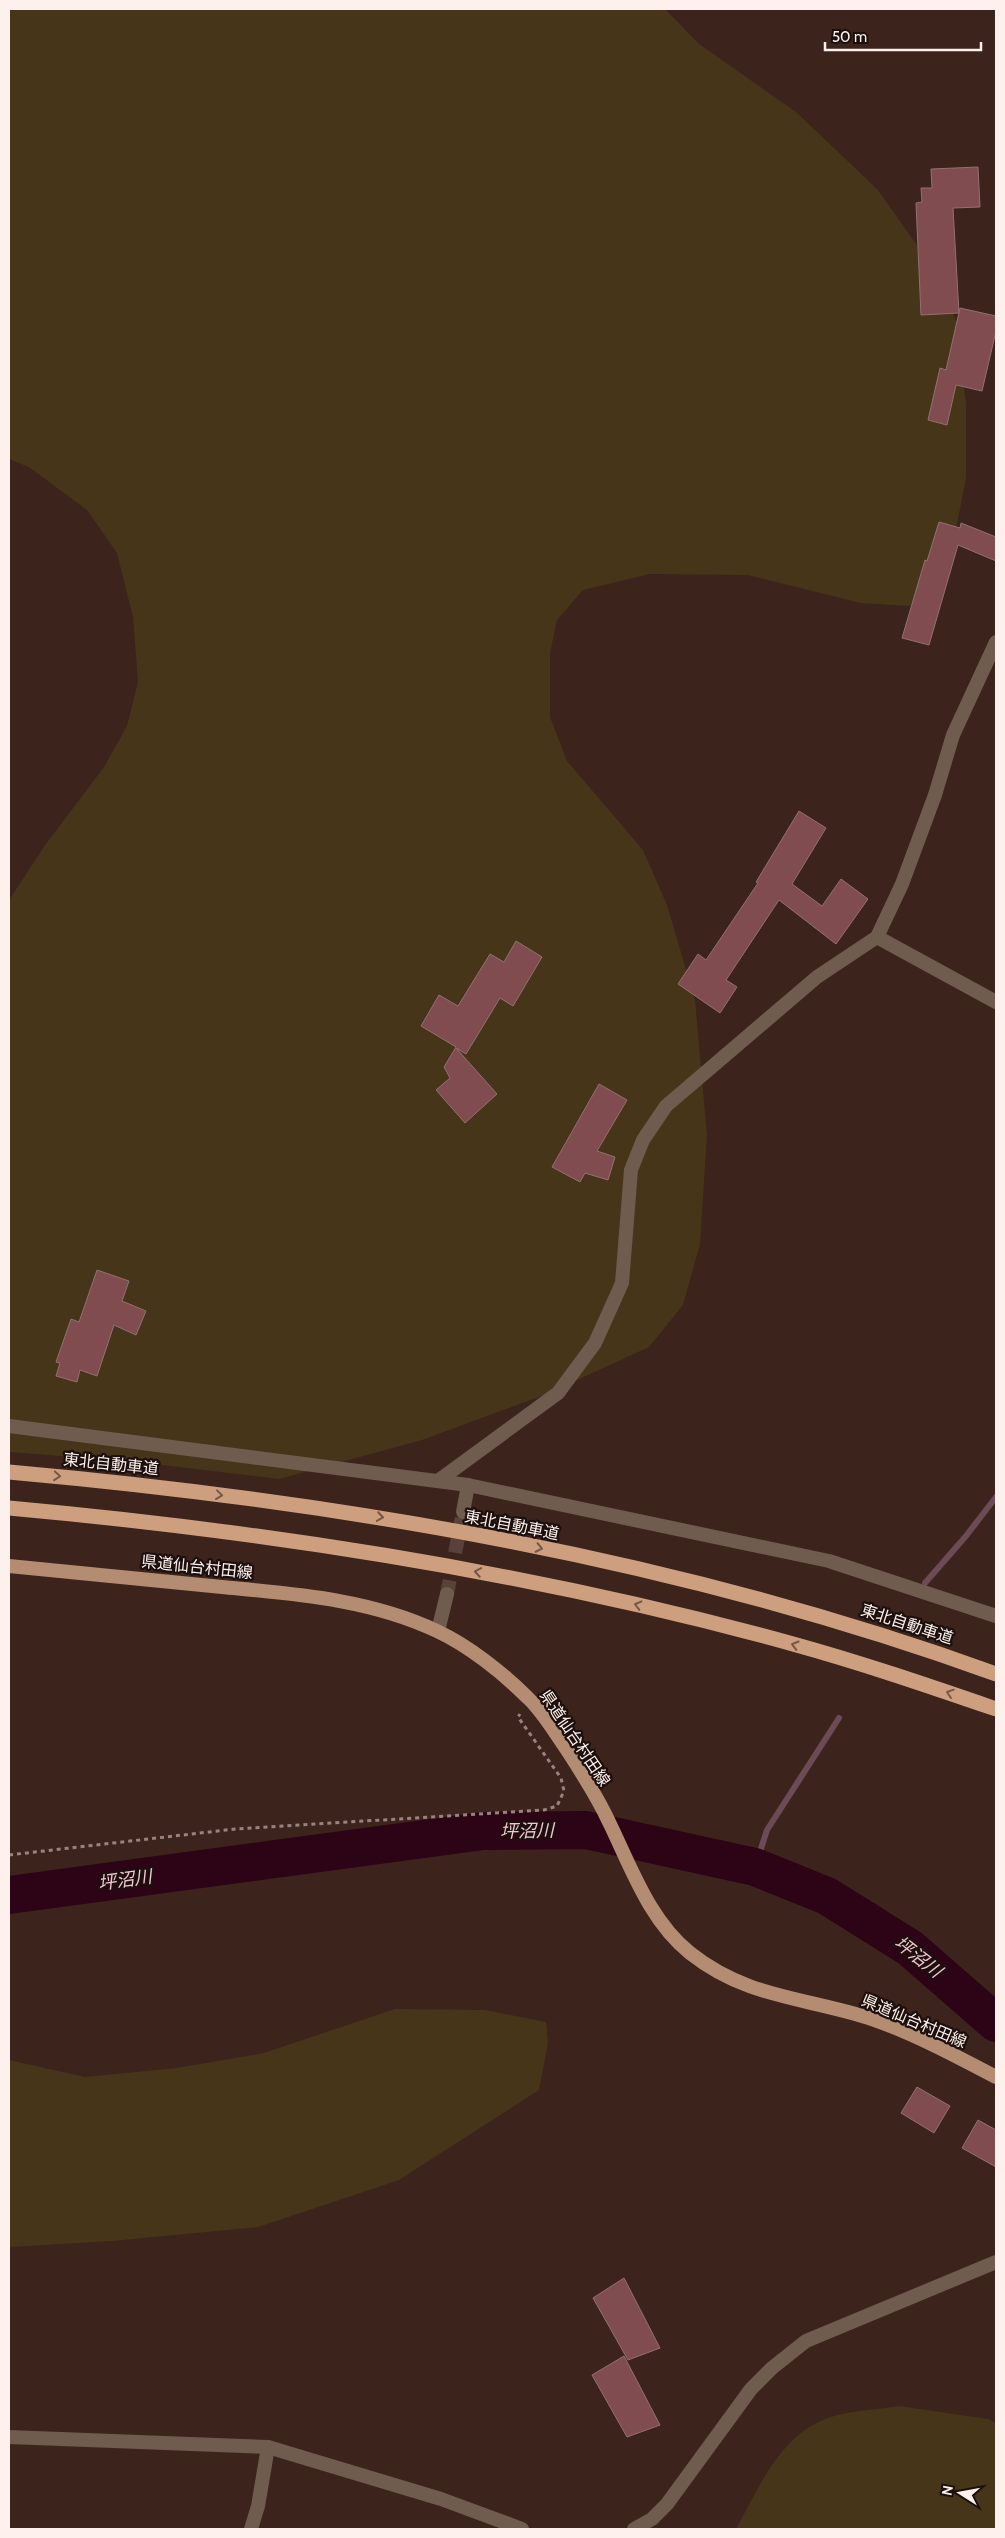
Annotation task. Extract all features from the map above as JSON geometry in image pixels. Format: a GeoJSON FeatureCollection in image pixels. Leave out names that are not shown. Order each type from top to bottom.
{"type":"FeatureCollection","features":[{"type":"Feature","properties":{"kind":"highway","name":"東北自動車道"},"geometry":{"type":"LineString","coordinates":[[9,1472],[246,1498],[382,1518],[512,1542],[697,1581],[804,1610],[921,1646],[996,1674]]}},
{"type":"Feature","properties":{"kind":"highway"},"geometry":{"type":"LineString","coordinates":[[9,1508],[345,1549],[513,1578],[631,1603],[794,1644],[996,1709]]}},
{"type":"Feature","properties":{"kind":"main road","name":"県道仙台村田線"},"geometry":{"type":"LineString","coordinates":[[9,1566],[287,1594],[352,1603],[399,1616],[438,1631],[501,1674],[530,1700],[568,1753],[607,1818],[645,1898],[664,1926],[687,1951],[716,1972],[748,1988],[875,2020],[929,2043],[996,2077]]}},
{"type":"Feature","properties":{"kind":"street"},"geometry":{"type":"LineString","coordinates":[[438,1481],[558,1393],[595,1343],[622,1283],[631,1170],[643,1140],[666,1106],[817,977],[877,938],[902,884],[935,795],[953,735],[996,642]]}},
{"type":"Feature","properties":{"kind":"street"},"geometry":{"type":"LineString","coordinates":[[877,938],[996,1002]]}},
{"type":"Feature","properties":{"kind":"street"},"geometry":{"type":"LineString","coordinates":[[9,1426],[468,1486],[829,1561],[996,1616]]}},
{"type":"Feature","properties":{"kind":"street"},"geometry":{"type":"LineString","coordinates":[[463,1512],[468,1486]]}},
{"type":"Feature","properties":{"kind":"street"},"geometry":{"type":"LineString","coordinates":[[438,1631],[447,1594]]}},
{"type":"Feature","properties":{"kind":"street"},"geometry":{"type":"LineString","coordinates":[[634,2529],[652,2519],[667,2504],[750,2389],[772,2368],[806,2341],[996,2262]]}},
{"type":"Feature","properties":{"kind":"street"},"geometry":{"type":"LineString","coordinates":[[9,2437],[268,2447],[441,2499],[522,2529]]}},
{"type":"Feature","properties":{"kind":"street"},"geometry":{"type":"LineString","coordinates":[[251,2529],[258,2506],[268,2447]]}},
{"type":"Feature","properties":{"kind":"path"},"geometry":{"type":"LineString","coordinates":[[9,1855],[235,1829],[544,1810],[557,1806],[564,1791],[561,1778],[518,1717],[530,1700]]}},
{"type":"Feature","properties":{"kind":"shaded area"},"geometry":{"type":"Polygon","coordinates":[[[9,9],[665,9],[699,44],[796,112],[877,189],[934,269],[956,320],[966,403],[966,478],[955,534],[936,574],[910,606],[861,603],[748,575],[650,574],[583,590],[557,620],[550,653],[550,717],[567,761],[643,850],[667,905],[695,1000],[707,1135],[700,1244],[683,1305],[649,1347],[547,1394],[422,1440],[279,1479],[137,1462],[9,1452],[9,900],[46,844],[104,767],[127,726],[138,682],[133,617],[117,553],[87,510],[29,467],[9,459],[9,9]]]}},
{"type":"Feature","properties":{"kind":"shaded area"},"geometry":{"type":"Polygon","coordinates":[[[395,2009],[485,2010],[546,2022],[548,2043],[539,2090],[399,2180],[258,2227],[112,2241],[9,2247],[9,2060],[85,2077],[177,2068],[264,2053],[395,2009]]]}},
{"type":"Feature","properties":{"kind":"shaded area"},"geometry":{"type":"Polygon","coordinates":[[[899,2406],[988,2419],[996,2423],[996,2529],[736,2529],[773,2463],[798,2435],[831,2417],[856,2411],[899,2406]]]}},
{"type":"Feature","properties":{"kind":"building"},"geometry":{"type":"Polygon","coordinates":[[[978,167],[980,207],[953,208],[959,313],[921,315],[916,203],[922,202],[921,188],[932,188],[931,169],[978,167]]]}},
{"type":"Feature","properties":{"kind":"building"},"geometry":{"type":"Polygon","coordinates":[[[960,308],[996,316],[996,331],[982,391],[956,385],[947,425],[928,420],[940,368],[946,370],[960,308]]]}},
{"type":"Feature","properties":{"kind":"building"},"geometry":{"type":"Polygon","coordinates":[[[939,522],[960,528],[961,523],[996,537],[996,561],[958,545],[929,645],[902,638],[925,560],[927,561],[939,522]]]}},
{"type":"Feature","properties":{"kind":"building"},"geometry":{"type":"Polygon","coordinates":[[[799,811],[826,828],[792,884],[822,906],[841,879],[868,899],[836,944],[779,900],[726,980],[737,987],[720,1013],[678,984],[698,954],[706,960],[758,883],[756,882],[799,811]]]}},
{"type":"Feature","properties":{"kind":"building"},"geometry":{"type":"Polygon","coordinates":[[[516,941],[542,957],[513,1006],[500,998],[466,1054],[456,1048],[497,1094],[465,1123],[436,1090],[450,1078],[444,1067],[456,1047],[421,1026],[439,995],[458,1006],[490,954],[504,962],[516,941]]]}},
{"type":"Feature","properties":{"kind":"building"},"geometry":{"type":"Polygon","coordinates":[[[599,1084],[627,1100],[597,1151],[615,1157],[608,1180],[585,1173],[580,1182],[552,1167],[599,1084]]]}},
{"type":"Feature","properties":{"kind":"building"},"geometry":{"type":"Polygon","coordinates":[[[97,1270],[129,1281],[122,1301],[146,1311],[136,1335],[114,1325],[97,1376],[80,1370],[77,1382],[56,1376],[60,1363],[56,1362],[71,1319],[79,1322],[97,1270]]]}},
{"type":"Feature","properties":{"kind":"building"},"geometry":{"type":"Polygon","coordinates":[[[917,2087],[950,2106],[934,2133],[901,2113],[917,2087]]]}},
{"type":"Feature","properties":{"kind":"building"},"geometry":{"type":"Polygon","coordinates":[[[978,2120],[996,2130],[996,2167],[962,2148],[978,2120]]]}},
{"type":"Feature","properties":{"kind":"building"},"geometry":{"type":"Polygon","coordinates":[[[624,2278],[660,2348],[628,2360],[593,2298],[624,2278]]]}},
{"type":"Feature","properties":{"kind":"building"},"geometry":{"type":"Polygon","coordinates":[[[624,2356],[660,2425],[627,2437],[592,2375],[624,2356]]]}},
{"type":"Feature","properties":{"kind":"waterway"},"geometry":{"type":"LineString","coordinates":[[925,1583],[966,1536],[996,1497]]}},
{"type":"Feature","properties":{"kind":"waterway"},"geometry":{"type":"LineString","coordinates":[[755,1867],[767,1830],[839,1718]]}},
{"type":"Feature","properties":{"kind":"waterway","name":"坪沼川"},"geometry":{"type":"LineString","coordinates":[[9,1895],[483,1831],[586,1830],[755,1867],[827,1896],[910,1948],[996,2023]]}},
{"type":"Feature","properties":{"kind":"tunnel"},"geometry":{"type":"LineString","coordinates":[[447,1594],[463,1512]]}}]}
